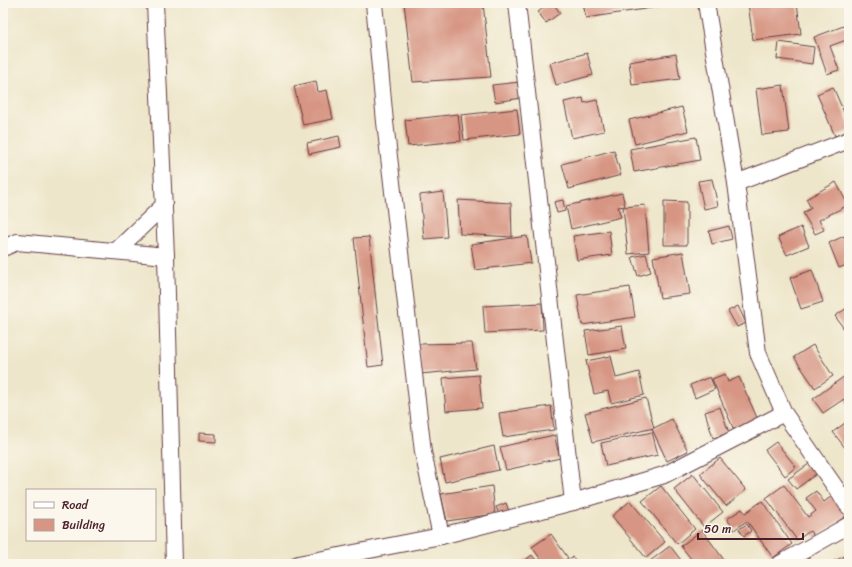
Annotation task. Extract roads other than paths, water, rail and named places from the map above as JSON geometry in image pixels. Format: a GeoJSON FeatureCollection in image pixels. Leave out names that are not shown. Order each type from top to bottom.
{"type":"FeatureCollection","features":[{"type":"Feature","properties":{"kind":"street"},"geometry":{"type":"LineString","coordinates":[[155,3],[166,256],[174,564]]}},
{"type":"Feature","properties":{"kind":"street"},"geometry":{"type":"LineString","coordinates":[[374,3],[385,122],[423,452],[441,536]]}},
{"type":"Feature","properties":{"kind":"street"},"geometry":{"type":"LineString","coordinates":[[517,3],[573,502]]}},
{"type":"Feature","properties":{"kind":"street"},"geometry":{"type":"LineString","coordinates":[[706,3],[736,183],[758,353],[784,413],[849,507]]}},
{"type":"Feature","properties":{"kind":"street"},"geometry":{"type":"LineString","coordinates":[[736,183],[846,146]]}},
{"type":"Feature","properties":{"kind":"street"},"geometry":{"type":"LineString","coordinates":[[116,251],[164,205]]}},
{"type":"Feature","properties":{"kind":"street"},"geometry":{"type":"LineString","coordinates":[[3,248],[17,242],[166,256]]}},
{"type":"Feature","properties":{"kind":"street"},"geometry":{"type":"LineString","coordinates":[[298,564],[441,536],[573,502],[664,475],[784,413]]}},
{"type":"Feature","properties":{"kind":"street"},"geometry":{"type":"LineString","coordinates":[[780,564],[849,526]]}}]}
